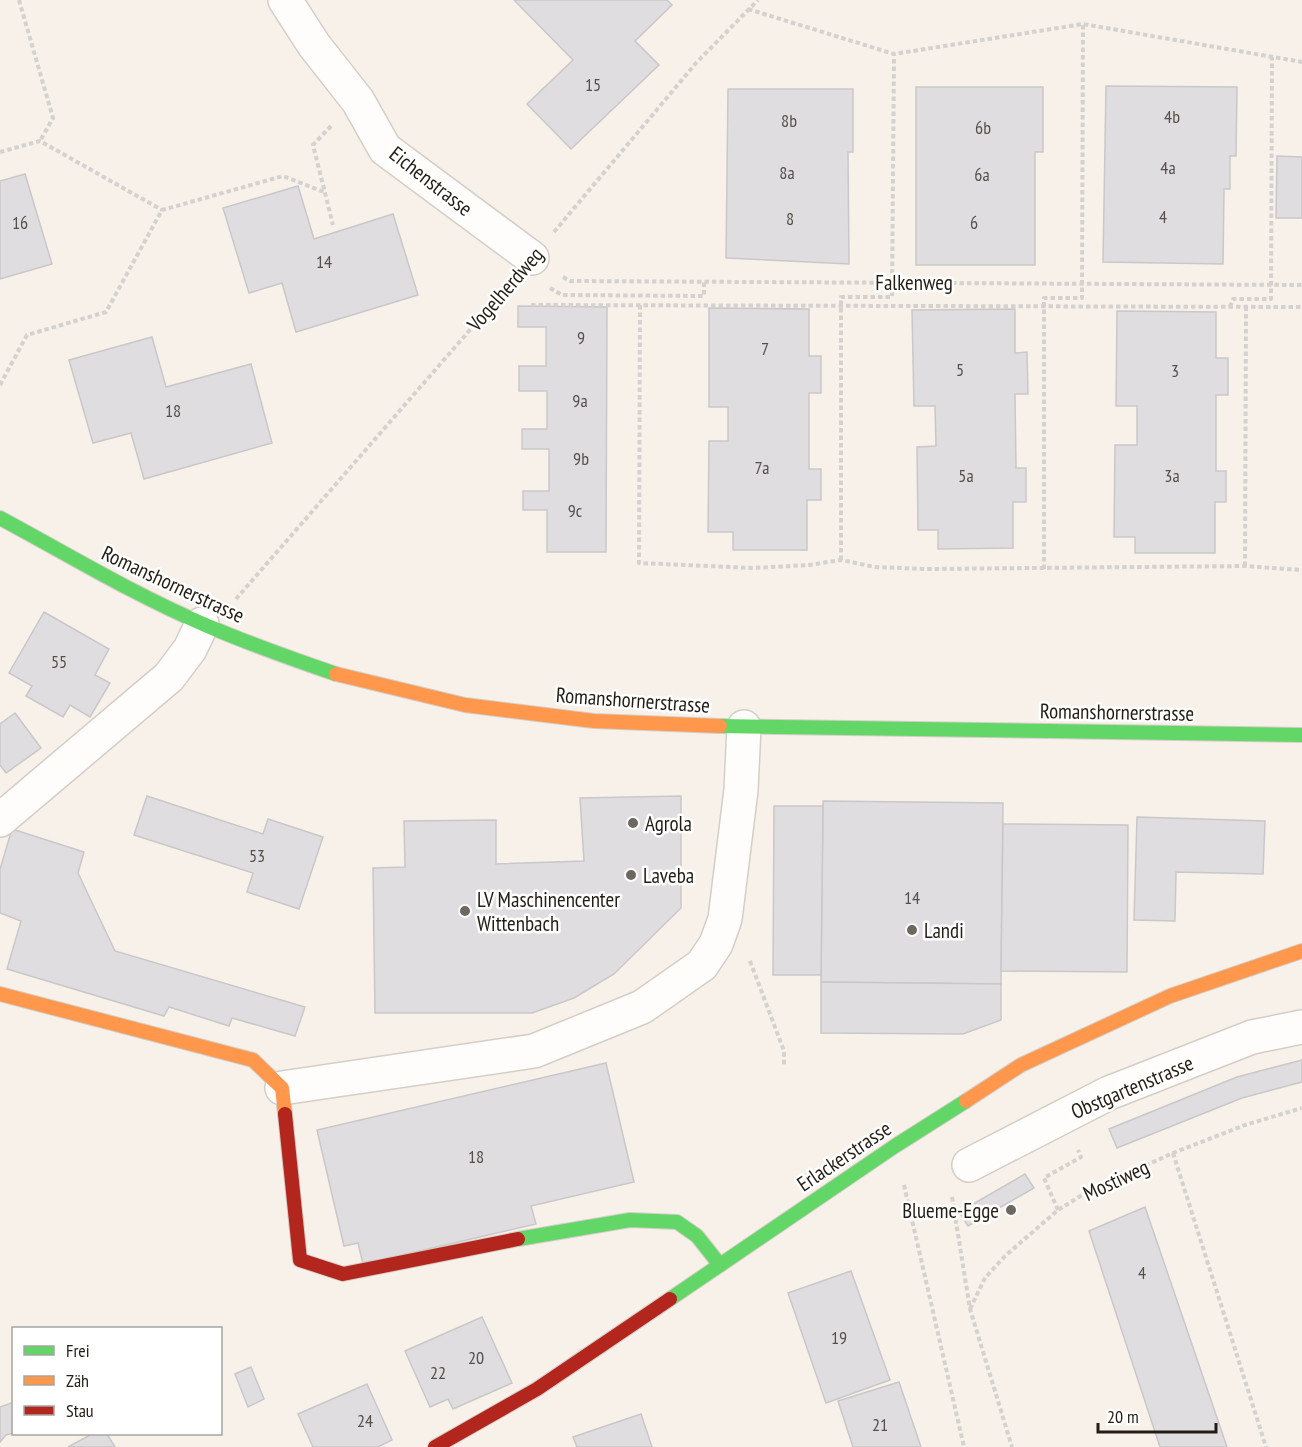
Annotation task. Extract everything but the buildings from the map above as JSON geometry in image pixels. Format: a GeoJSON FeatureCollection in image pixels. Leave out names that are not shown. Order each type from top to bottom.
{"type":"FeatureCollection","features":[{"type":"Feature","properties":{"kind":"street","name":"Eichenstrasse"},"geometry":{"type":"LineString","coordinates":[[285,0],[314,45],[358,100],[385,148],[527,264]]}},
{"type":"Feature","properties":{"kind":"street","name":"Romanshornerstrasse"},"geometry":{"type":"LineString","coordinates":[[0,518],[63,554],[202,624],[261,648],[345,677],[465,705],[594,721],[744,727],[1302,735]]}},
{"type":"Feature","properties":{"kind":"street"},"geometry":{"type":"LineString","coordinates":[[0,820],[169,677],[190,649],[202,624]]}},
{"type":"Feature","properties":{"kind":"street"},"geometry":{"type":"LineString","coordinates":[[282,1088],[534,1052],[642,1007],[702,965],[716,944],[725,919],[741,790],[744,727]]}},
{"type":"Feature","properties":{"kind":"street","name":"Erlackerstrasse"},"geometry":{"type":"LineString","coordinates":[[435,1447],[537,1389],[895,1146],[1021,1065],[1170,996],[1302,951]]}},
{"type":"Feature","properties":{"kind":"street"},"geometry":{"type":"LineString","coordinates":[[0,994],[253,1060],[282,1088],[300,1260],[343,1274],[540,1235],[630,1220],[677,1222],[697,1236],[720,1265]]}},
{"type":"Feature","properties":{"kind":"street","name":"Obstgartenstrasse"},"geometry":{"type":"LineString","coordinates":[[960,1177],[1109,1093],[1252,1037],[1302,1027]]}},
{"type":"Feature","properties":{"kind":"path"},"geometry":{"type":"LineString","coordinates":[[19,0],[53,118],[40,141]]}},
{"type":"Feature","properties":{"kind":"path","name":"Vogelherdweg"},"geometry":{"type":"LineString","coordinates":[[231,605],[527,264],[697,62],[758,0]]}},
{"type":"Feature","properties":{"kind":"path"},"geometry":{"type":"LineString","coordinates":[[748,9],[894,54],[1083,24],[1302,62]]}},
{"type":"Feature","properties":{"kind":"path"},"geometry":{"type":"LineString","coordinates":[[1044,569],[1044,298],[1082,298],[1083,24]]}},
{"type":"Feature","properties":{"kind":"path"},"geometry":{"type":"LineString","coordinates":[[841,560],[841,297],[892,297],[894,54]]}},
{"type":"Feature","properties":{"kind":"path"},"geometry":{"type":"LineString","coordinates":[[1230,307],[1233,299],[1270,299],[1272,57]]}},
{"type":"Feature","properties":{"kind":"path"},"geometry":{"type":"LineString","coordinates":[[333,225],[313,145],[337,121]]}},
{"type":"Feature","properties":{"kind":"path"},"geometry":{"type":"LineString","coordinates":[[0,152],[40,141],[162,210],[283,176],[324,192]]}},
{"type":"Feature","properties":{"kind":"path"},"geometry":{"type":"LineString","coordinates":[[0,386],[27,335],[106,312],[162,210]]}},
{"type":"Feature","properties":{"kind":"path"},"geometry":{"type":"LineString","coordinates":[[527,264],[562,295],[704,296],[704,282]]}},
{"type":"Feature","properties":{"kind":"path","name":"Falkenweg"},"geometry":{"type":"LineString","coordinates":[[527,264],[570,281],[1302,285]]}},
{"type":"Feature","properties":{"kind":"path"},"geometry":{"type":"LineString","coordinates":[[654,296],[655,305]]}},
{"type":"Feature","properties":{"kind":"path"},"geometry":{"type":"LineString","coordinates":[[531,305],[1302,307]]}},
{"type":"Feature","properties":{"kind":"path"},"geometry":{"type":"LineString","coordinates":[[640,305],[639,563],[753,568],[809,565],[841,560],[875,567],[916,569],[1245,566],[1302,570]]}},
{"type":"Feature","properties":{"kind":"path"},"geometry":{"type":"LineString","coordinates":[[1245,566],[1246,307]]}},
{"type":"Feature","properties":{"kind":"path"},"geometry":{"type":"LineString","coordinates":[[751,965],[784,1052],[784,1067]]}},
{"type":"Feature","properties":{"kind":"path","name":"Mostiweg"},"geometry":{"type":"LineString","coordinates":[[970,1309],[985,1278],[1022,1240],[1058,1210],[1087,1192],[1173,1153],[1245,1125],[1302,1108]]}},
{"type":"Feature","properties":{"kind":"path"},"geometry":{"type":"LineString","coordinates":[[1173,1153],[1266,1447]]}},
{"type":"Feature","properties":{"kind":"path"},"geometry":{"type":"LineString","coordinates":[[960,1177],[970,1309],[1012,1447]]}},
{"type":"Feature","properties":{"kind":"path"},"geometry":{"type":"LineString","coordinates":[[1044,1178],[1058,1210]]}},
{"type":"Feature","properties":{"kind":"path"},"geometry":{"type":"LineString","coordinates":[[903,1181],[964,1447]]}},
{"type":"Feature","properties":{"kind":"traffic: fast"},"geometry":{"type":"LineString","coordinates":[[0,518],[126,587],[177,612],[253,644],[336,674]]}},
{"type":"Feature","properties":{"kind":"traffic: fast"},"geometry":{"type":"LineString","coordinates":[[720,726],[1302,735]]}},
{"type":"Feature","properties":{"kind":"traffic: fast"},"geometry":{"type":"LineString","coordinates":[[670,1299],[895,1146],[966,1101]]}},
{"type":"Feature","properties":{"kind":"traffic: fast"},"geometry":{"type":"LineString","coordinates":[[518,1239],[630,1220],[677,1222],[697,1236],[720,1265]]}},
{"type":"Feature","properties":{"kind":"traffic: slow"},"geometry":{"type":"LineString","coordinates":[[336,674],[465,705],[594,721],[720,726]]}},
{"type":"Feature","properties":{"kind":"traffic: slow"},"geometry":{"type":"LineString","coordinates":[[966,1101],[1021,1065],[1170,996],[1302,951]]}},
{"type":"Feature","properties":{"kind":"traffic: slow"},"geometry":{"type":"LineString","coordinates":[[0,994],[253,1060],[282,1088],[285,1114]]}},
{"type":"Feature","properties":{"kind":"traffic: jam"},"geometry":{"type":"LineString","coordinates":[[285,1114],[300,1260],[343,1274],[518,1239]]}},
{"type":"Feature","properties":{"kind":"traffic: jam"},"geometry":{"type":"LineString","coordinates":[[435,1447],[537,1389],[670,1299]]}},
{"type":"Feature","properties":{"kind":"place","name":"Agrola"},"geometry":{"type":"Point","coordinates":[633,823]}},
{"type":"Feature","properties":{"kind":"place","name":"Laveba"},"geometry":{"type":"Point","coordinates":[631,875]}},
{"type":"Feature","properties":{"kind":"place","name":"LV Maschinencenter Wittenbach"},"geometry":{"type":"Point","coordinates":[465,911]}},
{"type":"Feature","properties":{"kind":"place","name":"Landi"},"geometry":{"type":"Point","coordinates":[912,930]}},
{"type":"Feature","properties":{"kind":"place","name":"Blueme-Egge"},"geometry":{"type":"Point","coordinates":[1011,1210]}}]}
